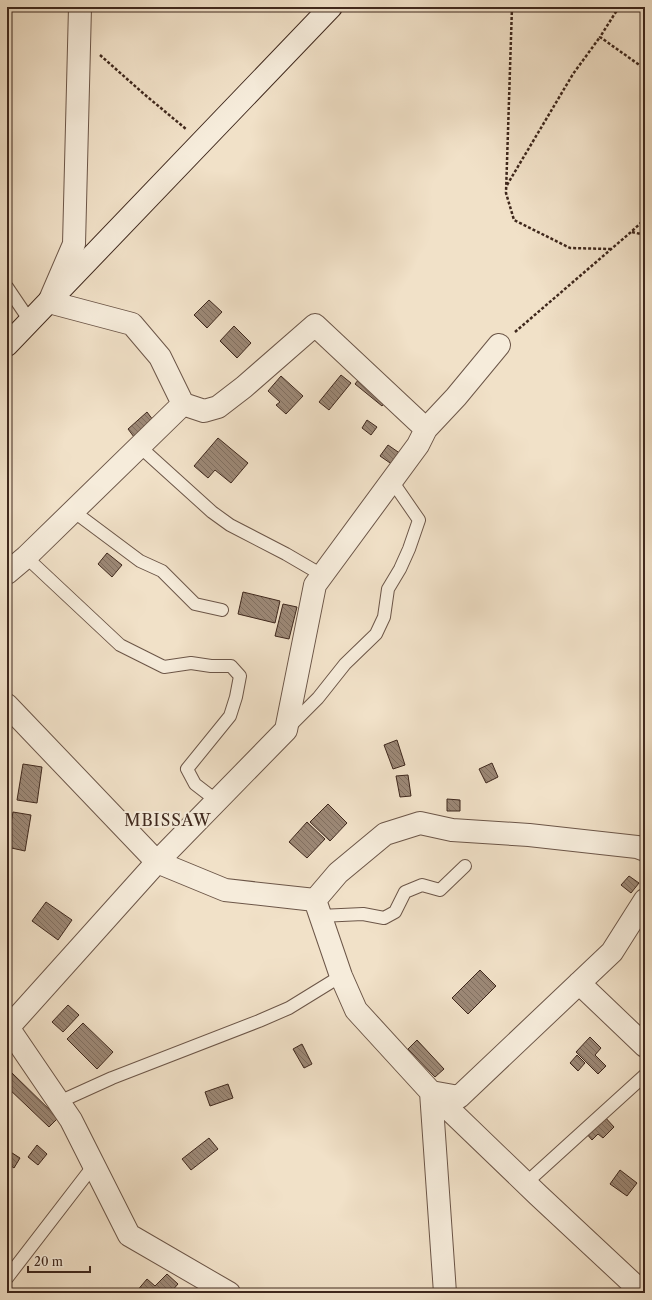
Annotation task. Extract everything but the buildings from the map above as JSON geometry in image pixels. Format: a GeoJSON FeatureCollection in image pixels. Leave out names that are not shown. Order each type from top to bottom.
{"type":"FeatureCollection","features":[{"type":"Feature","properties":{"kind":"street"},"geometry":{"type":"LineString","coordinates":[[49,302],[74,244],[80,7]]}},
{"type":"Feature","properties":{"kind":"street"},"geometry":{"type":"LineString","coordinates":[[7,345],[331,7]]}},
{"type":"Feature","properties":{"kind":"street"},"geometry":{"type":"LineString","coordinates":[[49,302],[132,324],[160,357],[183,404],[204,411],[218,407],[244,387],[315,325],[426,429]]}},
{"type":"Feature","properties":{"kind":"street"},"geometry":{"type":"LineString","coordinates":[[230,1293],[129,1235],[71,1120],[7,1028],[158,862],[286,730],[315,585],[418,445],[426,429],[456,397],[499,345]]}},
{"type":"Feature","properties":{"kind":"street"},"geometry":{"type":"LineString","coordinates":[[7,573],[26,557],[183,404]]}},
{"type":"Feature","properties":{"kind":"street"},"geometry":{"type":"LineString","coordinates":[[7,705],[158,862],[225,890],[318,908]]}},
{"type":"Feature","properties":{"kind":"street"},"geometry":{"type":"LineString","coordinates":[[643,1293],[431,1092],[356,1010],[341,976],[318,908],[338,873],[385,834],[420,823],[452,830],[637,847],[645,850]]}},
{"type":"Feature","properties":{"kind":"street"},"geometry":{"type":"LineString","coordinates":[[431,1092],[459,1097],[612,952],[645,900]]}},
{"type":"Feature","properties":{"kind":"street"},"geometry":{"type":"LineString","coordinates":[[579,983],[645,1046]]}},
{"type":"Feature","properties":{"kind":"street"},"geometry":{"type":"LineString","coordinates":[[431,1092],[445,1293]]}},
{"type":"Feature","properties":{"kind":"lane"},"geometry":{"type":"LineString","coordinates":[[7,287],[30,321]]}},
{"type":"Feature","properties":{"kind":"lane"},"geometry":{"type":"LineString","coordinates":[[139,446],[212,512],[230,525],[286,554],[322,576]]}},
{"type":"Feature","properties":{"kind":"lane"},"geometry":{"type":"LineString","coordinates":[[286,730],[318,698],[345,664],[376,634],[384,617],[388,589],[400,570],[419,520],[392,481]]}},
{"type":"Feature","properties":{"kind":"lane"},"geometry":{"type":"LineString","coordinates":[[73,511],[140,561],[162,571],[195,604],[222,610]]}},
{"type":"Feature","properties":{"kind":"lane"},"geometry":{"type":"LineString","coordinates":[[26,557],[120,645],[164,667],[191,663],[211,666],[231,666],[240,676],[236,697],[230,716],[187,769],[196,784],[217,802]]}},
{"type":"Feature","properties":{"kind":"lane"},"geometry":{"type":"LineString","coordinates":[[318,908],[384,918],[395,912],[405,892],[422,885],[440,890],[465,866]]}},
{"type":"Feature","properties":{"kind":"lane"},"geometry":{"type":"LineString","coordinates":[[59,1102],[112,1078],[289,1008],[341,976]]}},
{"type":"Feature","properties":{"kind":"lane"},"geometry":{"type":"LineString","coordinates":[[526,1183],[645,1075]]}},
{"type":"Feature","properties":{"kind":"lane"},"geometry":{"type":"LineString","coordinates":[[7,1278],[94,1165]]}},
{"type":"Feature","properties":{"kind":"path"},"geometry":{"type":"LineString","coordinates":[[512,7],[506,193],[514,220],[570,248],[611,249]]}},
{"type":"Feature","properties":{"kind":"path"},"geometry":{"type":"LineString","coordinates":[[506,186],[573,74],[600,37],[619,7]]}},
{"type":"Feature","properties":{"kind":"path"},"geometry":{"type":"LineString","coordinates":[[600,37],[645,69]]}},
{"type":"Feature","properties":{"kind":"path"},"geometry":{"type":"LineString","coordinates":[[99,55],[202,142]]}},
{"type":"Feature","properties":{"kind":"path"},"geometry":{"type":"LineString","coordinates":[[499,345],[645,219]]}},
{"type":"Feature","properties":{"kind":"path"},"geometry":{"type":"LineString","coordinates":[[631,232],[645,235]]}},
{"type":"Feature","properties":{"kind":"district","name":"MBISSAW"},"geometry":{"type":"Point","coordinates":[168,820]}}]}
